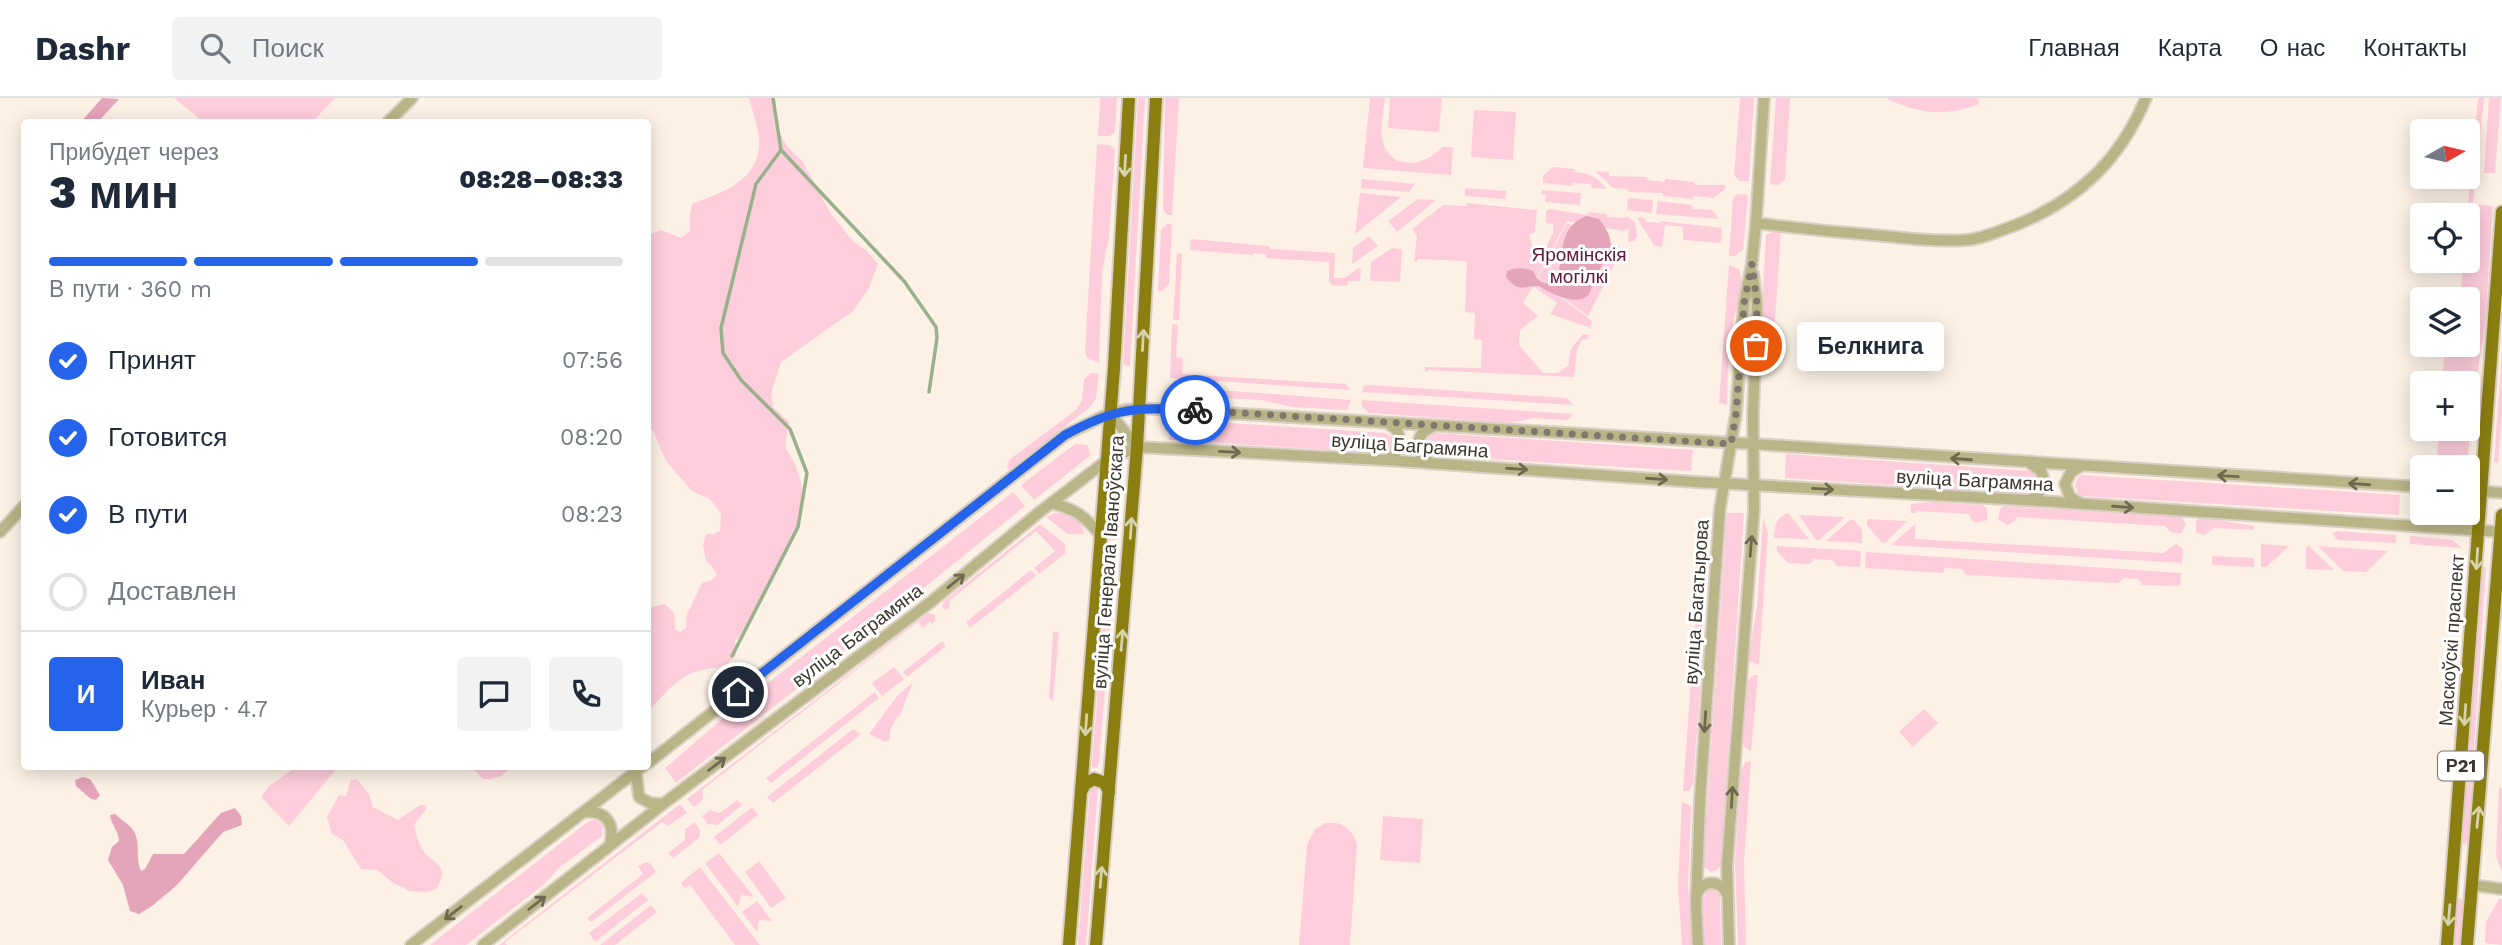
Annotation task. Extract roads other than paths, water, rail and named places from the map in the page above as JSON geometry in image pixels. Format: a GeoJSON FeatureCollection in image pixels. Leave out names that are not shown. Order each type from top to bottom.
{"type":"FeatureCollection","features":[{"type":"Feature","properties":{"kind":"main road","name":"вуліца Генерала Іваноўскага"},"geometry":{"type":"LineString","coordinates":[[1069,945],[1110,413],[1129,98]]}},
{"type":"Feature","properties":{"kind":"main road","name":"вуліца Генерала Іваноўскага"},"geometry":{"type":"LineString","coordinates":[[1096,945],[1137,447],[1156,99]]}},
{"type":"Feature","properties":{"kind":"main road","name":"Маскоўскі праспект"},"geometry":{"type":"LineString","coordinates":[[2447,945],[2502,212]]}},
{"type":"Feature","properties":{"kind":"main road","name":"Р21"},"geometry":{"type":"LineString","coordinates":[[2467,945],[2502,515]]}},
{"type":"Feature","properties":{"kind":"main road"},"geometry":{"type":"LineString","coordinates":[[1084,761],[1088,770],[1095,774],[1107,771],[1112,763]]}},
{"type":"Feature","properties":{"kind":"main road"},"geometry":{"type":"LineString","coordinates":[[1082,790],[1088,781],[1094,779],[1105,783],[1109,792]]}},
{"type":"Feature","properties":{"kind":"main road"},"geometry":{"type":"LineString","coordinates":[[2452,884],[2472,886]]}},
{"type":"Feature","properties":{"kind":"street"},"geometry":{"type":"LineString","coordinates":[[391,119],[412,98]]}},
{"type":"Feature","properties":{"kind":"street","name":"вуліца Багатырова"},"geometry":{"type":"LineString","coordinates":[[1698,945],[1697,864],[1720,508],[1736,414],[1744,303],[1752,264],[1756,223],[1764,98]]}},
{"type":"Feature","properties":{"kind":"street"},"geometry":{"type":"LineString","coordinates":[[1756,223],[1918,239],[1965,240],[1983,237],[2045,212],[2078,191],[2116,152],[2134,125],[2146,98]]}},
{"type":"Feature","properties":{"kind":"street","name":"вуліца Багатырова"},"geometry":{"type":"LineString","coordinates":[[1729,945],[1727,865],[1754,485],[1753,415],[1757,304],[1752,264]]}},
{"type":"Feature","properties":{"kind":"street","name":"вуліца Баграмяна"},"geometry":{"type":"LineString","coordinates":[[651,761],[1065,435],[1110,413],[1139,408],[2410,486]]}},
{"type":"Feature","properties":{"kind":"street"},"geometry":{"type":"LineString","coordinates":[[1110,413],[1137,447]]}},
{"type":"Feature","properties":{"kind":"street"},"geometry":{"type":"LineString","coordinates":[[1385,460],[1397,452],[1401,443],[1397,430],[1386,423]]}},
{"type":"Feature","properties":{"kind":"street"},"geometry":{"type":"LineString","coordinates":[[1437,463],[1423,459],[1417,446],[1419,437],[1425,430],[1438,426]]}},
{"type":"Feature","properties":{"kind":"street","name":"вуліца Баграмяна"},"geometry":{"type":"LineString","coordinates":[[483,945],[663,804],[932,601],[1106,461],[1137,447],[2026,500],[2501,533]]}},
{"type":"Feature","properties":{"kind":"street"},"geometry":{"type":"LineString","coordinates":[[2026,500],[2038,495],[2045,483],[2041,471],[2029,464]]}},
{"type":"Feature","properties":{"kind":"street"},"geometry":{"type":"LineString","coordinates":[[2082,504],[2070,497],[2066,484],[2071,472],[2083,467]]}},
{"type":"Feature","properties":{"kind":"street"},"geometry":{"type":"LineString","coordinates":[[2482,491],[2502,493]]}},
{"type":"Feature","properties":{"kind":"street"},"geometry":{"type":"LineString","coordinates":[[1052,503],[1072,509],[1086,518],[1100,535]]}},
{"type":"Feature","properties":{"kind":"street"},"geometry":{"type":"LineString","coordinates":[[0,532],[21,509]]}},
{"type":"Feature","properties":{"kind":"street"},"geometry":{"type":"LineString","coordinates":[[411,945],[639,770]]}},
{"type":"Feature","properties":{"kind":"street"},"geometry":{"type":"LineString","coordinates":[[640,770],[639,797],[650,803],[663,804]]}},
{"type":"Feature","properties":{"kind":"street"},"geometry":{"type":"LineString","coordinates":[[584,812],[601,813],[607,818],[612,834],[610,845]]}},
{"type":"Feature","properties":{"kind":"street"},"geometry":{"type":"LineString","coordinates":[[1697,864],[1700,872],[1711,877],[1720,875],[1727,865]]}},
{"type":"Feature","properties":{"kind":"street"},"geometry":{"type":"LineString","coordinates":[[1696,897],[1703,885],[1711,882],[1724,888],[1728,896]]}},
{"type":"Feature","properties":{"kind":"street"},"geometry":{"type":"LineString","coordinates":[[2472,886],[2502,888]]}},
{"type":"Feature","properties":{"kind":"waterway"},"geometry":{"type":"LineString","coordinates":[[732,656],[798,527],[807,473],[790,429],[741,380],[723,353],[721,328],[756,184],[781,150],[773,98]]}},
{"type":"Feature","properties":{"kind":"waterway"},"geometry":{"type":"LineString","coordinates":[[781,150],[904,281],[936,327],[937,338],[929,392]]}},
{"type":"Feature","properties":{"kind":"place","name":"Белкнига"},"geometry":{"type":"Point","coordinates":[1756,346]}},
{"type":"Feature","properties":{"kind":"park label","name":"Яромінскія могілкі"},"geometry":{"type":"Point","coordinates":[1579,265]}}]}
